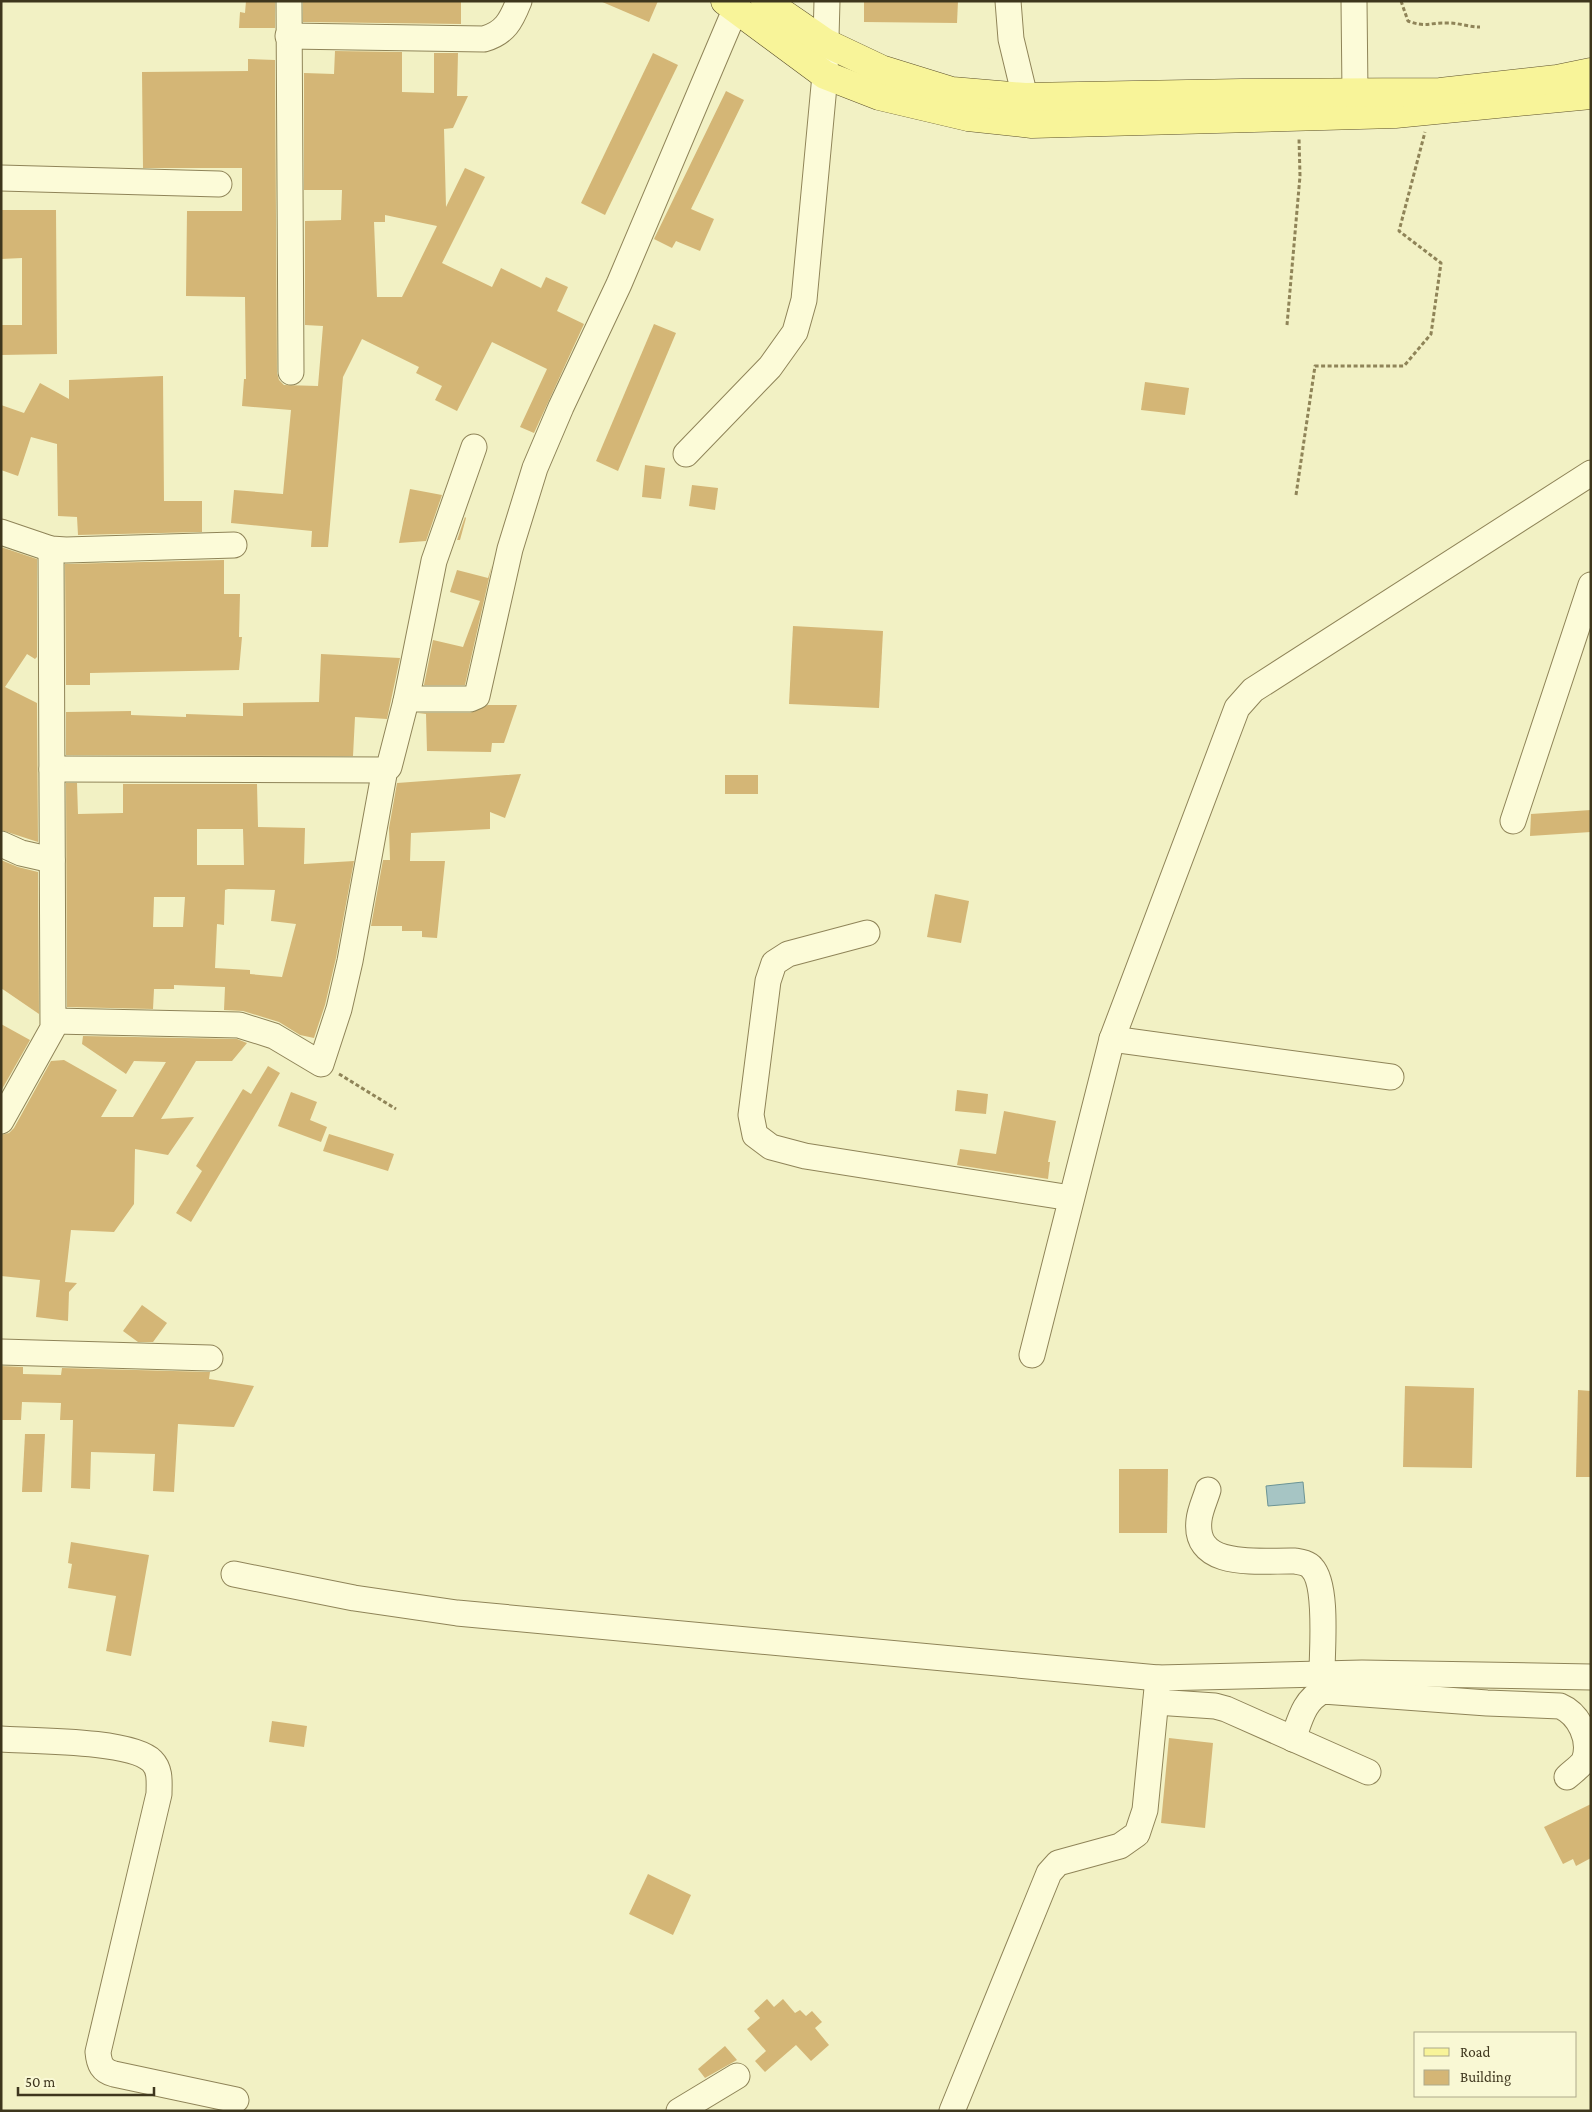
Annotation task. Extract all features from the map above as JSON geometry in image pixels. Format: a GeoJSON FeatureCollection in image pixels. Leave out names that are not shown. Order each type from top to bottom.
{"type":"FeatureCollection","features":[{"type":"Feature","properties":{"kind":"main road"},"geometry":{"type":"LineString","coordinates":[[765,1],[826,43],[881,69],[952,90],[1025,97],[1440,92],[1557,79],[1591,72]]}},
{"type":"Feature","properties":{"kind":"main road"},"geometry":{"type":"LineString","coordinates":[[730,5],[825,75],[879,96],[968,117],[998,121],[1032,124],[1430,112],[1591,95]]}},
{"type":"Feature","properties":{"kind":"street"},"geometry":{"type":"LineString","coordinates":[[289,1],[291,372]]}},
{"type":"Feature","properties":{"kind":"street"},"geometry":{"type":"LineString","coordinates":[[288,36],[484,39],[496,35],[506,27],[519,1]]}},
{"type":"Feature","properties":{"kind":"street"},"geometry":{"type":"LineString","coordinates":[[686,454],[770,367],[795,332],[804,300],[825,75],[827,1]]}},
{"type":"Feature","properties":{"kind":"street"},"geometry":{"type":"LineString","coordinates":[[1008,1],[1011,39],[1025,97]]}},
{"type":"Feature","properties":{"kind":"street"},"geometry":{"type":"LineString","coordinates":[[1354,1],[1355,93]]}},
{"type":"Feature","properties":{"kind":"street"},"geometry":{"type":"LineString","coordinates":[[406,701],[470,699],[478,695],[510,549],[535,468],[561,407],[619,284],[730,5]]}},
{"type":"Feature","properties":{"kind":"street"},"geometry":{"type":"LineString","coordinates":[[1,178],[218,184]]}},
{"type":"Feature","properties":{"kind":"street"},"geometry":{"type":"LineString","coordinates":[[52,769],[385,769],[389,767],[406,701],[434,561],[474,448]]}},
{"type":"Feature","properties":{"kind":"street"},"geometry":{"type":"LineString","coordinates":[[1032,1355],[1112,1039],[1237,708],[1253,690],[1591,473]]}},
{"type":"Feature","properties":{"kind":"street"},"geometry":{"type":"LineString","coordinates":[[1,532],[51,549],[91,550],[234,545]]}},
{"type":"Feature","properties":{"kind":"street"},"geometry":{"type":"LineString","coordinates":[[1,1121],[50,1035],[54,1022],[51,549]]}},
{"type":"Feature","properties":{"kind":"street"},"geometry":{"type":"LineString","coordinates":[[1513,821],[1591,585]]}},
{"type":"Feature","properties":{"kind":"street"},"geometry":{"type":"LineString","coordinates":[[54,1022],[239,1026],[274,1036],[321,1064],[339,1009],[350,960],[385,769]]}},
{"type":"Feature","properties":{"kind":"street"},"geometry":{"type":"LineString","coordinates":[[1,844],[52,860]]}},
{"type":"Feature","properties":{"kind":"street"},"geometry":{"type":"LineString","coordinates":[[867,933],[788,954],[774,963],[768,981],[751,1116],[755,1135],[771,1147],[805,1156],[1071,1198]]}},
{"type":"Feature","properties":{"kind":"street"},"geometry":{"type":"LineString","coordinates":[[1112,1039],[1391,1076]]}},
{"type":"Feature","properties":{"kind":"street"},"geometry":{"type":"LineString","coordinates":[[1,1352],[210,1358]]}},
{"type":"Feature","properties":{"kind":"street"},"geometry":{"type":"LineString","coordinates":[[1208,1490],[1199,1520],[1201,1538],[1207,1550],[1225,1558],[1304,1562],[1312,1567],[1321,1592],[1322,1673]]}},
{"type":"Feature","properties":{"kind":"street"},"geometry":{"type":"LineString","coordinates":[[234,1574],[354,1598],[457,1613],[1158,1678],[1322,1673],[1591,1677]]}},
{"type":"Feature","properties":{"kind":"street"},"geometry":{"type":"LineString","coordinates":[[952,2111],[1049,1873],[1058,1863],[1120,1846],[1137,1834],[1146,1810],[1158,1678]]}},
{"type":"Feature","properties":{"kind":"street"},"geometry":{"type":"LineString","coordinates":[[1293,1739],[1304,1710],[1315,1695],[1324,1691],[1487,1703],[1560,1706],[1570,1710],[1582,1722],[1586,1733],[1587,1754],[1584,1761],[1566,1777]]}},
{"type":"Feature","properties":{"kind":"street"},"geometry":{"type":"LineString","coordinates":[[1156,1702],[1214,1706],[1368,1772]]}},
{"type":"Feature","properties":{"kind":"street"},"geometry":{"type":"LineString","coordinates":[[1,1739],[131,1749],[146,1757],[157,1768],[158,1794],[98,2052],[98,2062],[107,2072],[114,2074],[236,2100]]}},
{"type":"Feature","properties":{"kind":"street"},"geometry":{"type":"LineString","coordinates":[[679,2111],[737,2076]]}},
{"type":"Feature","properties":{"kind":"path"},"geometry":{"type":"LineString","coordinates":[[1401,1],[1408,21],[1422,26],[1449,23],[1480,27]]}},
{"type":"Feature","properties":{"kind":"path"},"geometry":{"type":"LineString","coordinates":[[1296,495],[1315,366],[1404,366],[1431,334],[1441,263],[1399,231],[1430,112]]}},
{"type":"Feature","properties":{"kind":"path"},"geometry":{"type":"LineString","coordinates":[[1287,325],[1300,176],[1299,117]]}},
{"type":"Feature","properties":{"kind":"path"},"geometry":{"type":"LineString","coordinates":[[321,1064],[396,1109]]}},
{"type":"Feature","properties":{"kind":"water"},"geometry":{"type":"Polygon","coordinates":[[[1303,1482],[1305,1503],[1268,1506],[1266,1486],[1303,1482]]]}},
{"type":"Feature","properties":{"kind":"building"},"geometry":{"type":"Polygon","coordinates":[[[246,1],[275,1],[275,28],[239,28],[240,12],[245,13],[246,1]]]}},
{"type":"Feature","properties":{"kind":"building"},"geometry":{"type":"Polygon","coordinates":[[[303,1],[461,1],[461,24],[303,22],[303,1]]]}},
{"type":"Feature","properties":{"kind":"building"},"geometry":{"type":"Polygon","coordinates":[[[600,1],[658,1],[649,22],[600,1]]]}},
{"type":"Feature","properties":{"kind":"building"},"geometry":{"type":"Polygon","coordinates":[[[864,1],[958,1],[957,23],[864,22],[864,1]]]}},
{"type":"Feature","properties":{"kind":"building"},"geometry":{"type":"Polygon","coordinates":[[[335,51],[402,52],[402,92],[434,93],[434,53],[458,53],[457,96],[468,96],[453,128],[444,129],[446,207],[465,168],[485,177],[442,263],[492,287],[501,268],[541,288],[546,277],[568,287],[557,311],[584,324],[534,433],[520,427],[547,369],[492,342],[457,411],[435,400],[442,386],[416,373],[419,367],[362,339],[343,377],[328,547],[311,547],[312,531],[231,523],[234,490],[283,494],[291,410],[242,406],[244,379],[246,379],[245,297],[186,296],[187,211],[242,211],[242,168],[143,168],[142,72],[248,71],[248,59],[275,60],[277,373],[279,380],[284,385],[318,386],[323,326],[305,325],[305,221],[341,220],[342,190],[304,190],[304,73],[334,74],[335,51]],[[385,215],[385,222],[374,222],[377,297],[402,297],[437,226],[385,215]]]}},
{"type":"Feature","properties":{"kind":"building"},"geometry":{"type":"Polygon","coordinates":[[[653,53],[678,65],[605,215],[581,203],[653,53]]]}},
{"type":"Feature","properties":{"kind":"building"},"geometry":{"type":"Polygon","coordinates":[[[726,91],[744,100],[691,209],[714,219],[700,251],[676,241],[672,248],[654,239],[726,91]]]}},
{"type":"Feature","properties":{"kind":"building"},"geometry":{"type":"Polygon","coordinates":[[[1,210],[56,210],[57,354],[1,355],[1,325],[22,325],[22,258],[1,259],[1,210]]]}},
{"type":"Feature","properties":{"kind":"building"},"geometry":{"type":"Polygon","coordinates":[[[654,324],[676,333],[618,471],[596,461],[654,324]]]}},
{"type":"Feature","properties":{"kind":"building"},"geometry":{"type":"Polygon","coordinates":[[[163,376],[164,501],[202,501],[202,532],[78,535],[77,517],[58,516],[57,444],[31,437],[18,476],[1,470],[1,405],[24,413],[40,383],[69,399],[69,380],[163,376]]]}},
{"type":"Feature","properties":{"kind":"building"},"geometry":{"type":"Polygon","coordinates":[[[1145,382],[1189,388],[1185,415],[1141,410],[1145,382]]]}},
{"type":"Feature","properties":{"kind":"building"},"geometry":{"type":"Polygon","coordinates":[[[645,465],[665,468],[661,499],[642,497],[645,465]]]}},
{"type":"Feature","properties":{"kind":"building"},"geometry":{"type":"Polygon","coordinates":[[[692,485],[718,488],[715,510],[689,506],[692,485]]]}},
{"type":"Feature","properties":{"kind":"building"},"geometry":{"type":"Polygon","coordinates":[[[410,489],[442,495],[426,541],[399,543],[410,489]]]}},
{"type":"Feature","properties":{"kind":"building"},"geometry":{"type":"Polygon","coordinates":[[[465,517],[460,540],[457,540],[465,517]]]}},
{"type":"Feature","properties":{"kind":"building"},"geometry":{"type":"Polygon","coordinates":[[[1,547],[37,559],[37,657],[35,659],[27,654],[5,687],[37,703],[38,842],[1,830],[1,547]]]}},
{"type":"Feature","properties":{"kind":"building"},"geometry":{"type":"Polygon","coordinates":[[[224,560],[224,594],[240,594],[239,637],[242,637],[239,670],[90,673],[90,685],[66,685],[65,564],[224,560]]]}},
{"type":"Feature","properties":{"kind":"building"},"geometry":{"type":"Polygon","coordinates":[[[492,565],[465,685],[424,685],[433,640],[463,647],[480,601],[450,592],[457,570],[488,578],[492,565]]]}},
{"type":"Feature","properties":{"kind":"building"},"geometry":{"type":"Polygon","coordinates":[[[793,626],[883,631],[879,708],[789,704],[793,626]]]}},
{"type":"Feature","properties":{"kind":"building"},"geometry":{"type":"Polygon","coordinates":[[[321,654],[400,658],[387,719],[355,717],[353,756],[66,755],[66,712],[131,711],[131,715],[186,717],[186,714],[243,716],[243,703],[319,702],[321,654]]]}},
{"type":"Feature","properties":{"kind":"building"},"geometry":{"type":"Polygon","coordinates":[[[488,705],[517,705],[504,743],[492,743],[491,752],[427,751],[426,714],[418,713],[470,713],[488,705]]]}},
{"type":"Feature","properties":{"kind":"building"},"geometry":{"type":"Polygon","coordinates":[[[521,774],[505,818],[490,812],[490,829],[411,833],[410,861],[445,861],[437,938],[422,937],[422,931],[402,931],[402,926],[371,926],[383,860],[390,860],[389,828],[397,783],[521,774]]]}},
{"type":"Feature","properties":{"kind":"building"},"geometry":{"type":"Polygon","coordinates":[[[725,775],[758,775],[758,794],[725,794],[725,775]]]}},
{"type":"Feature","properties":{"kind":"building"},"geometry":{"type":"Polygon","coordinates":[[[66,783],[77,783],[78,814],[123,813],[123,784],[257,784],[258,827],[305,828],[304,864],[354,861],[336,958],[325,1005],[314,1038],[300,1035],[279,1022],[243,1011],[224,1010],[225,987],[174,985],[174,989],[154,989],[153,1009],[67,1007],[66,783]],[[197,829],[197,865],[244,865],[243,829],[197,829]],[[225,890],[224,925],[217,924],[215,968],[250,970],[250,974],[282,977],[296,924],[271,921],[275,890],[225,890]],[[154,897],[153,927],[183,927],[185,897],[154,897]]]}},
{"type":"Feature","properties":{"kind":"building"},"geometry":{"type":"Polygon","coordinates":[[[1591,810],[1591,832],[1530,836],[1531,814],[1591,810]]]}},
{"type":"Feature","properties":{"kind":"building"},"geometry":{"type":"Polygon","coordinates":[[[1,860],[38,872],[39,1014],[1,988],[1,860]]]}},
{"type":"Feature","properties":{"kind":"building"},"geometry":{"type":"Polygon","coordinates":[[[935,894],[969,901],[961,943],[927,937],[935,894]]]}},
{"type":"Feature","properties":{"kind":"building"},"geometry":{"type":"Polygon","coordinates":[[[1,1024],[30,1040],[1,1091],[1,1024]]]}},
{"type":"Feature","properties":{"kind":"building"},"geometry":{"type":"Polygon","coordinates":[[[83,1036],[237,1039],[247,1043],[232,1061],[196,1061],[161,1119],[194,1117],[168,1155],[135,1149],[134,1204],[114,1232],[71,1230],[65,1282],[77,1283],[69,1292],[68,1321],[36,1317],[40,1280],[1,1276],[1,1135],[9,1133],[14,1128],[51,1061],[64,1060],[117,1090],[101,1117],[133,1117],[166,1062],[134,1061],[126,1074],[82,1044],[83,1036]]]}},
{"type":"Feature","properties":{"kind":"building"},"geometry":{"type":"Polygon","coordinates":[[[268,1066],[280,1073],[191,1222],[176,1213],[202,1171],[196,1166],[243,1089],[251,1094],[268,1066]]]}},
{"type":"Feature","properties":{"kind":"building"},"geometry":{"type":"Polygon","coordinates":[[[957,1090],[988,1094],[986,1114],[955,1111],[957,1090]]]}},
{"type":"Feature","properties":{"kind":"building"},"geometry":{"type":"Polygon","coordinates":[[[291,1092],[317,1102],[310,1120],[327,1127],[321,1142],[278,1126],[291,1092]]]}},
{"type":"Feature","properties":{"kind":"building"},"geometry":{"type":"Polygon","coordinates":[[[1004,1111],[1056,1121],[1048,1162],[1050,1162],[1048,1179],[957,1165],[960,1149],[996,1154],[1004,1111]]]}},
{"type":"Feature","properties":{"kind":"building"},"geometry":{"type":"Polygon","coordinates":[[[329,1134],[394,1154],[388,1171],[323,1151],[329,1134]]]}},
{"type":"Feature","properties":{"kind":"building"},"geometry":{"type":"Polygon","coordinates":[[[142,1305],[167,1323],[153,1342],[138,1342],[123,1331],[142,1305]]]}},
{"type":"Feature","properties":{"kind":"building"},"geometry":{"type":"Polygon","coordinates":[[[1,1366],[23,1367],[23,1374],[61,1375],[62,1368],[210,1372],[209,1379],[254,1386],[234,1427],[178,1424],[174,1492],[153,1491],[155,1454],[91,1452],[90,1489],[71,1488],[73,1420],[60,1420],[61,1403],[22,1402],[21,1420],[1,1420],[1,1366]]]}},
{"type":"Feature","properties":{"kind":"building"},"geometry":{"type":"Polygon","coordinates":[[[1405,1386],[1474,1388],[1472,1468],[1403,1467],[1405,1386]]]}},
{"type":"Feature","properties":{"kind":"building"},"geometry":{"type":"Polygon","coordinates":[[[1578,1390],[1591,1391],[1591,1477],[1576,1477],[1578,1390]]]}},
{"type":"Feature","properties":{"kind":"building"},"geometry":{"type":"Polygon","coordinates":[[[25,1434],[45,1434],[42,1492],[22,1492],[25,1434]]]}},
{"type":"Feature","properties":{"kind":"building"},"geometry":{"type":"Polygon","coordinates":[[[1119,1469],[1168,1469],[1167,1533],[1119,1533],[1119,1469]]]}},
{"type":"Feature","properties":{"kind":"building"},"geometry":{"type":"Polygon","coordinates":[[[71,1542],[149,1555],[131,1656],[106,1651],[116,1596],[68,1588],[72,1564],[68,1563],[71,1542]]]}},
{"type":"Feature","properties":{"kind":"building"},"geometry":{"type":"Polygon","coordinates":[[[272,1721],[307,1726],[304,1747],[269,1742],[272,1721]]]}},
{"type":"Feature","properties":{"kind":"building"},"geometry":{"type":"Polygon","coordinates":[[[1169,1738],[1213,1743],[1205,1828],[1161,1823],[1169,1738]]]}},
{"type":"Feature","properties":{"kind":"building"},"geometry":{"type":"Polygon","coordinates":[[[1591,1804],[1591,1858],[1576,1866],[1573,1859],[1563,1864],[1544,1827],[1591,1804]]]}},
{"type":"Feature","properties":{"kind":"building"},"geometry":{"type":"Polygon","coordinates":[[[648,1874],[691,1895],[673,1935],[629,1914],[648,1874]]]}},
{"type":"Feature","properties":{"kind":"building"},"geometry":{"type":"Polygon","coordinates":[[[767,1999],[774,2007],[783,1999],[795,2013],[800,2010],[806,2016],[812,2011],[822,2022],[815,2028],[829,2045],[811,2061],[796,2045],[765,2072],[755,2061],[766,2051],[747,2029],[760,2018],[754,2011],[767,1999]]]}},
{"type":"Feature","properties":{"kind":"building"},"geometry":{"type":"Polygon","coordinates":[[[725,2046],[737,2060],[705,2078],[698,2069],[725,2046]]]}}]}
